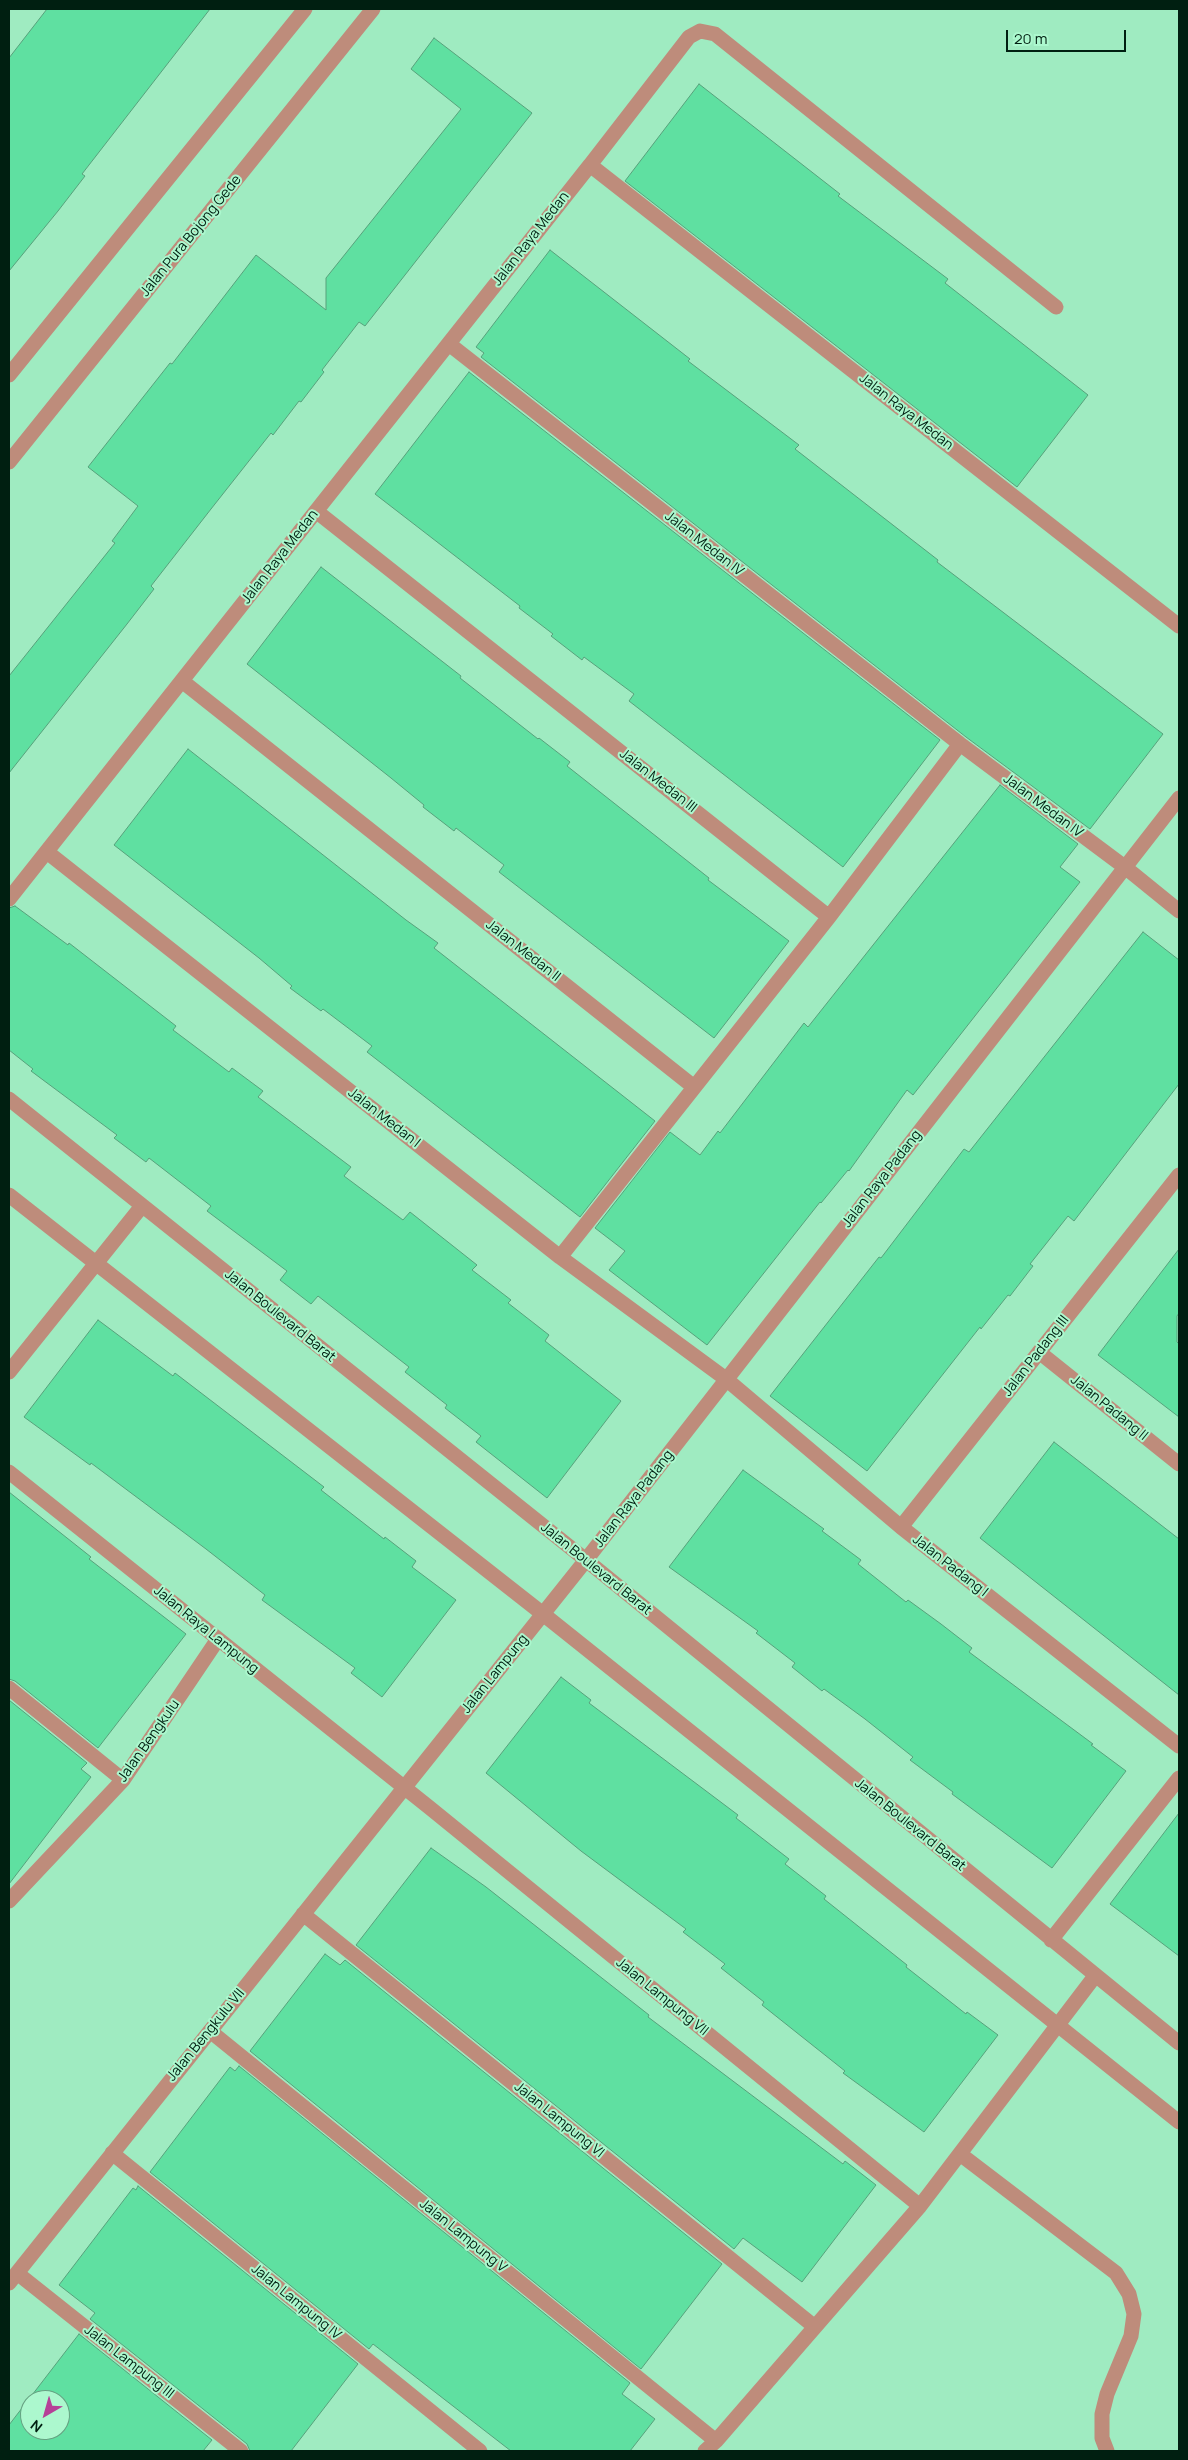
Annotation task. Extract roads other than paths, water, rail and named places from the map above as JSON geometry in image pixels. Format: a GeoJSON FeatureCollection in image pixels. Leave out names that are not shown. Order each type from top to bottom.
{"type":"FeatureCollection","features":[{"type":"Feature","properties":{"kind":"street"},"geometry":{"type":"LineString","coordinates":[[9,375],[306,9]]}},
{"type":"Feature","properties":{"kind":"street","name":"Jalan Pura Bojong Gede"},"geometry":{"type":"LineString","coordinates":[[9,462],[373,9]]}},
{"type":"Feature","properties":{"kind":"street"},"geometry":{"type":"LineString","coordinates":[[590,165],[688,37],[700,30],[715,34],[1056,307]]}},
{"type":"Feature","properties":{"kind":"street","name":"Jalan Raya Medan"},"geometry":{"type":"LineString","coordinates":[[9,900],[590,165],[1179,626]]}},
{"type":"Feature","properties":{"kind":"street","name":"Jalan Medan IV"},"geometry":{"type":"LineString","coordinates":[[449,344],[960,744],[1126,868]]}},
{"type":"Feature","properties":{"kind":"street","name":"Jalan Medan III"},"geometry":{"type":"LineString","coordinates":[[316,511],[829,916]]}},
{"type":"Feature","properties":{"kind":"street","name":"Jalan Medan II"},"geometry":{"type":"LineString","coordinates":[[182,681],[694,1087]]}},
{"type":"Feature","properties":{"kind":"street"},"geometry":{"type":"LineString","coordinates":[[560,1257],[829,916],[960,744]]}},
{"type":"Feature","properties":{"kind":"street","name":"Jalan Raya Padang"},"geometry":{"type":"LineString","coordinates":[[586,1560],[1179,798]]}},
{"type":"Feature","properties":{"kind":"street","name":"Jalan Medan I"},"geometry":{"type":"LineString","coordinates":[[47,852],[560,1257],[726,1379]]}},
{"type":"Feature","properties":{"kind":"street"},"geometry":{"type":"LineString","coordinates":[[1126,868],[1179,911]]}},
{"type":"Feature","properties":{"kind":"street","name":"Jalan Boulevard Barat"},"geometry":{"type":"LineString","coordinates":[[9,1099],[586,1560],[1179,2043]]}},
{"type":"Feature","properties":{"kind":"street","name":"Jalan Padang III"},"geometry":{"type":"LineString","coordinates":[[901,1527],[1177,1184]]}},
{"type":"Feature","properties":{"kind":"street"},"geometry":{"type":"LineString","coordinates":[[9,1195],[543,1614],[1057,2027],[1179,2122]]}},
{"type":"Feature","properties":{"kind":"street"},"geometry":{"type":"LineString","coordinates":[[9,1372],[142,1206]]}},
{"type":"Feature","properties":{"kind":"street","name":"Jalan Padang II"},"geometry":{"type":"LineString","coordinates":[[1040,1352],[1179,1464]]}},
{"type":"Feature","properties":{"kind":"street","name":"Jalan Padang I"},"geometry":{"type":"LineString","coordinates":[[726,1379],[901,1527],[1179,1746]]}},
{"type":"Feature","properties":{"kind":"street","name":"Jalan Raya Lampung"},"geometry":{"type":"LineString","coordinates":[[9,1472],[404,1788]]}},
{"type":"Feature","properties":{"kind":"street","name":"Jalan Lampung"},"geometry":{"type":"LineString","coordinates":[[404,1788],[586,1560]]}},
{"type":"Feature","properties":{"kind":"street","name":"Jalan Bengkulu"},"geometry":{"type":"LineString","coordinates":[[11,1895],[123,1780],[218,1639]]}},
{"type":"Feature","properties":{"kind":"street"},"geometry":{"type":"LineString","coordinates":[[9,1688],[123,1780]]}},
{"type":"Feature","properties":{"kind":"street"},"geometry":{"type":"LineString","coordinates":[[1051,1940],[1179,1778]]}},
{"type":"Feature","properties":{"kind":"street","name":"Jalan Bengkulu VII"},"geometry":{"type":"LineString","coordinates":[[13,2278],[404,1788]]}},
{"type":"Feature","properties":{"kind":"street","name":"Jalan Lampung VII"},"geometry":{"type":"LineString","coordinates":[[404,1788],[920,2206]]}},
{"type":"Feature","properties":{"kind":"street","name":"Jalan Lampung VI"},"geometry":{"type":"LineString","coordinates":[[303,1914],[815,2327]]}},
{"type":"Feature","properties":{"kind":"street"},"geometry":{"type":"LineString","coordinates":[[704,2451],[716,2441],[920,2206],[1095,1976]]}},
{"type":"Feature","properties":{"kind":"street","name":"Jalan Lampung V"},"geometry":{"type":"LineString","coordinates":[[210,2031],[716,2441]]}},
{"type":"Feature","properties":{"kind":"street","name":"Jalan Lampung IV"},"geometry":{"type":"LineString","coordinates":[[112,2153],[480,2451]]}},
{"type":"Feature","properties":{"kind":"street"},"geometry":{"type":"LineString","coordinates":[[960,2154],[1116,2274],[1129,2294],[1134,2314],[1131,2336],[1107,2394],[1102,2414],[1102,2438],[1107,2451]]}},
{"type":"Feature","properties":{"kind":"street","name":"Jalan Lampung III"},"geometry":{"type":"LineString","coordinates":[[13,2278],[241,2451]]}}]}
